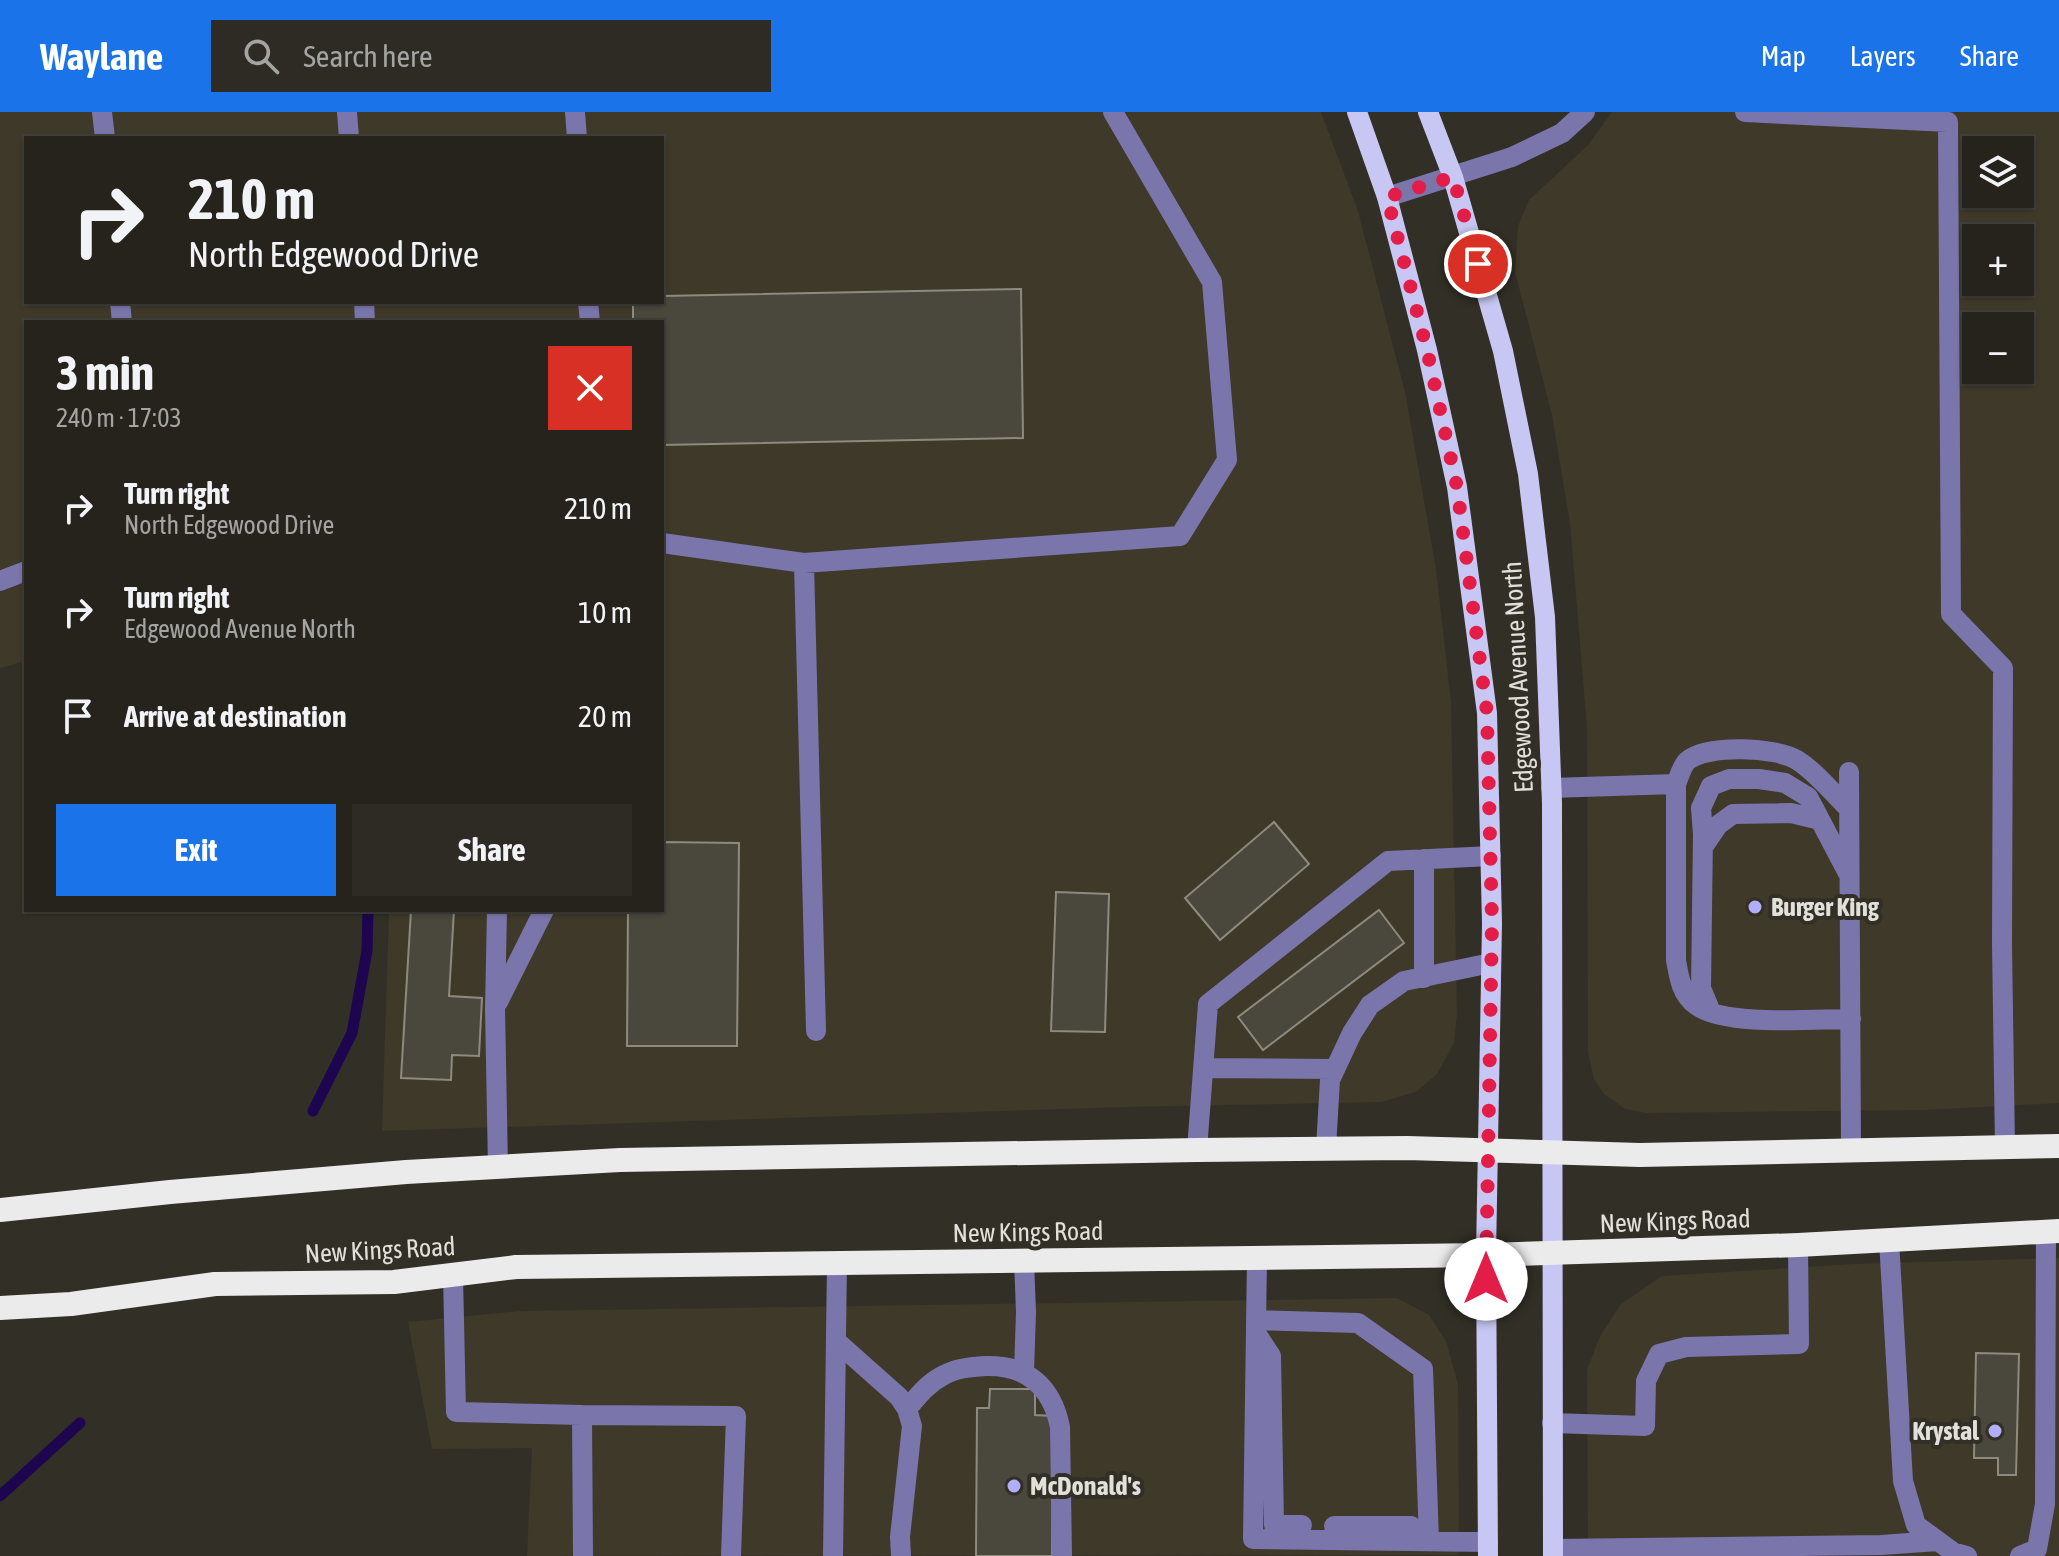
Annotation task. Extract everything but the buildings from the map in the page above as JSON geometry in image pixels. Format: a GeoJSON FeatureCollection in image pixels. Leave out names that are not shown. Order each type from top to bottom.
{"type":"FeatureCollection","features":[{"type":"Feature","properties":{"kind":"highway"},"geometry":{"type":"LineString","coordinates":[[0,1210],[186,1190],[406,1172],[651,1160],[1326,1148],[1640,1155],[2059,1146]]}},
{"type":"Feature","properties":{"kind":"highway","name":"New Kings Road"},"geometry":{"type":"LineString","coordinates":[[0,1308],[71,1304],[215,1284],[394,1282],[516,1267],[1486,1255],[1798,1245],[2052,1231]]}},
{"type":"Feature","properties":{"kind":"main road","name":"Edgewood Avenue North"},"geometry":{"type":"LineString","coordinates":[[1357,112],[1387,197],[1427,350],[1457,487],[1487,713],[1491,856],[1486,1255],[1488,1549]]}},
{"type":"Feature","properties":{"kind":"main road","name":"Edgewood Avenue North"},"geometry":{"type":"LineString","coordinates":[[1428,112],[1453,177],[1503,351],[1528,474],[1545,617],[1551,788],[1553,1553]]}},
{"type":"Feature","properties":{"kind":"street"},"geometry":{"type":"LineString","coordinates":[[102,112],[105,136]]}},
{"type":"Feature","properties":{"kind":"street"},"geometry":{"type":"LineString","coordinates":[[347,112],[349,136]]}},
{"type":"Feature","properties":{"kind":"street"},"geometry":{"type":"LineString","coordinates":[[575,112],[577,136]]}},
{"type":"Feature","properties":{"kind":"street"},"geometry":{"type":"LineString","coordinates":[[664,543],[804,563],[1180,536],[1227,460],[1212,282],[1113,112]]}},
{"type":"Feature","properties":{"kind":"street"},"geometry":{"type":"LineString","coordinates":[[1387,197],[1512,157],[1562,133],[1585,112]]}},
{"type":"Feature","properties":{"kind":"street"},"geometry":{"type":"LineString","coordinates":[[1745,112],[1948,122],[1951,614],[2003,668],[2005,1147]]}},
{"type":"Feature","properties":{"kind":"street"},"geometry":{"type":"LineString","coordinates":[[804,563],[816,1031]]}},
{"type":"Feature","properties":{"kind":"street"},"geometry":{"type":"LineString","coordinates":[[0,581],[24,572]]}},
{"type":"Feature","properties":{"kind":"street"},"geometry":{"type":"LineString","coordinates":[[1848,808],[1800,762],[1785,754],[1763,749],[1704,752],[1686,762],[1676,784],[1676,960],[1681,986],[1695,1005],[1711,1012],[1734,1019],[1851,1019]]}},
{"type":"Feature","properties":{"kind":"street"},"geometry":{"type":"LineString","coordinates":[[1849,772],[1851,1150]]}},
{"type":"Feature","properties":{"kind":"street"},"geometry":{"type":"LineString","coordinates":[[1711,1012],[1701,988],[1701,808],[1711,786],[1729,779],[1759,779],[1785,783],[1808,797],[1849,875]]}},
{"type":"Feature","properties":{"kind":"street"},"geometry":{"type":"LineString","coordinates":[[1551,788],[1676,784]]}},
{"type":"Feature","properties":{"kind":"street"},"geometry":{"type":"LineString","coordinates":[[1703,847],[1718,825],[1733,814],[1791,813],[1820,820]]}},
{"type":"Feature","properties":{"kind":"street"},"geometry":{"type":"LineString","coordinates":[[1197,1150],[1208,1004],[1388,861],[1491,856]]}},
{"type":"Feature","properties":{"kind":"street"},"geometry":{"type":"LineString","coordinates":[[1424,859],[1424,978]]}},
{"type":"Feature","properties":{"kind":"street"},"geometry":{"type":"LineString","coordinates":[[497,912],[498,1167]]}},
{"type":"Feature","properties":{"kind":"street"},"geometry":{"type":"LineString","coordinates":[[495,1009],[543,912]]}},
{"type":"Feature","properties":{"kind":"street"},"geometry":{"type":"LineString","coordinates":[[1326,1148],[1330,1080],[1352,1033],[1370,1005],[1404,981],[1491,963]]}},
{"type":"Feature","properties":{"kind":"street"},"geometry":{"type":"LineString","coordinates":[[1203,1068],[1335,1069]]}},
{"type":"Feature","properties":{"kind":"street"},"geometry":{"type":"LineString","coordinates":[[2020,1556],[2037,1549],[2045,1504],[2052,1231]]}},
{"type":"Feature","properties":{"kind":"street"},"geometry":{"type":"LineString","coordinates":[[1889,1240],[1903,1481],[1916,1525],[1953,1552],[1967,1556]]}},
{"type":"Feature","properties":{"kind":"street"},"geometry":{"type":"LineString","coordinates":[[1552,1423],[1645,1426],[1646,1381],[1659,1354],[1686,1347],[1799,1344],[1798,1245]]}},
{"type":"Feature","properties":{"kind":"street"},"geometry":{"type":"LineString","coordinates":[[1257,1257],[1253,1539],[1426,1541],[1488,1549]]}},
{"type":"Feature","properties":{"kind":"street"},"geometry":{"type":"LineString","coordinates":[[1024,1260],[1024,1372]]}},
{"type":"Feature","properties":{"kind":"street"},"geometry":{"type":"LineString","coordinates":[[833,1556],[837,1263]]}},
{"type":"Feature","properties":{"kind":"street"},"geometry":{"type":"LineString","coordinates":[[453,1275],[456,1412],[736,1416],[731,1556]]}},
{"type":"Feature","properties":{"kind":"street"},"geometry":{"type":"LineString","coordinates":[[1256,1327],[1358,1323],[1423,1369],[1426,1541]]}},
{"type":"Feature","properties":{"kind":"street"},"geometry":{"type":"LineString","coordinates":[[836,1341],[899,1397],[907,1409],[912,1426],[900,1537],[901,1556]]}},
{"type":"Feature","properties":{"kind":"street"},"geometry":{"type":"LineString","coordinates":[[907,1409],[923,1390],[943,1375],[967,1367],[998,1366],[1024,1372],[1043,1387],[1057,1410],[1060,1427],[1062,1556]]}},
{"type":"Feature","properties":{"kind":"street"},"geometry":{"type":"LineString","coordinates":[[582,1415],[583,1556]]}},
{"type":"Feature","properties":{"kind":"street"},"geometry":{"type":"LineString","coordinates":[[1553,1553],[1938,1541]]}},
{"type":"Feature","properties":{"kind":"shaded area"},"geometry":{"type":"Polygon","coordinates":[[[0,112],[1321,112],[1358,211],[1405,392],[1436,569],[1451,702],[1457,1014],[1454,1043],[1437,1074],[1416,1092],[1381,1102],[1125,1107],[382,1131],[389,912],[664,912],[664,320],[24,320],[24,662],[0,668],[0,112]]]}},
{"type":"Feature","properties":{"kind":"shaded area"},"geometry":{"type":"Polygon","coordinates":[[[1612,112],[2059,112],[2059,1103],[1924,1110],[1646,1113],[1625,1109],[1604,1094],[1594,1079],[1588,1052],[1587,728],[1570,523],[1552,415],[1515,272],[1518,226],[1529,200],[1588,145],[1612,112]]]}},
{"type":"Feature","properties":{"kind":"shaded area"},"geometry":{"type":"Polygon","coordinates":[[[2059,1258],[2059,1556],[1588,1556],[1587,1370],[1600,1336],[1621,1304],[1662,1276],[1854,1264],[2059,1258]]]}},
{"type":"Feature","properties":{"kind":"shaded area"},"geometry":{"type":"Polygon","coordinates":[[[1397,1298],[1429,1315],[1446,1341],[1458,1384],[1459,1555],[527,1556],[532,1448],[432,1449],[408,1322],[520,1311],[1397,1298]]]}},
{"type":"Feature","properties":{"kind":"waterway"},"geometry":{"type":"LineString","coordinates":[[313,1111],[352,1033],[367,951],[368,912]]}},
{"type":"Feature","properties":{"kind":"waterway"},"geometry":{"type":"LineString","coordinates":[[0,1496],[80,1423]]}},
{"type":"Feature","properties":{"kind":"place","name":"Burger King"},"geometry":{"type":"Point","coordinates":[1755,907]}},
{"type":"Feature","properties":{"kind":"place","name":"Krystal"},"geometry":{"type":"Point","coordinates":[1995,1431]}},
{"type":"Feature","properties":{"kind":"place","name":"McDonald's"},"geometry":{"type":"Point","coordinates":[1014,1486]}},
{"type":"Feature","properties":{"kind":"route"},"geometry":{"type":"LineString","coordinates":[[1478,264],[1453,177],[1387,197],[1427,350],[1457,487],[1487,713],[1492,923],[1486,1279]]}}]}
